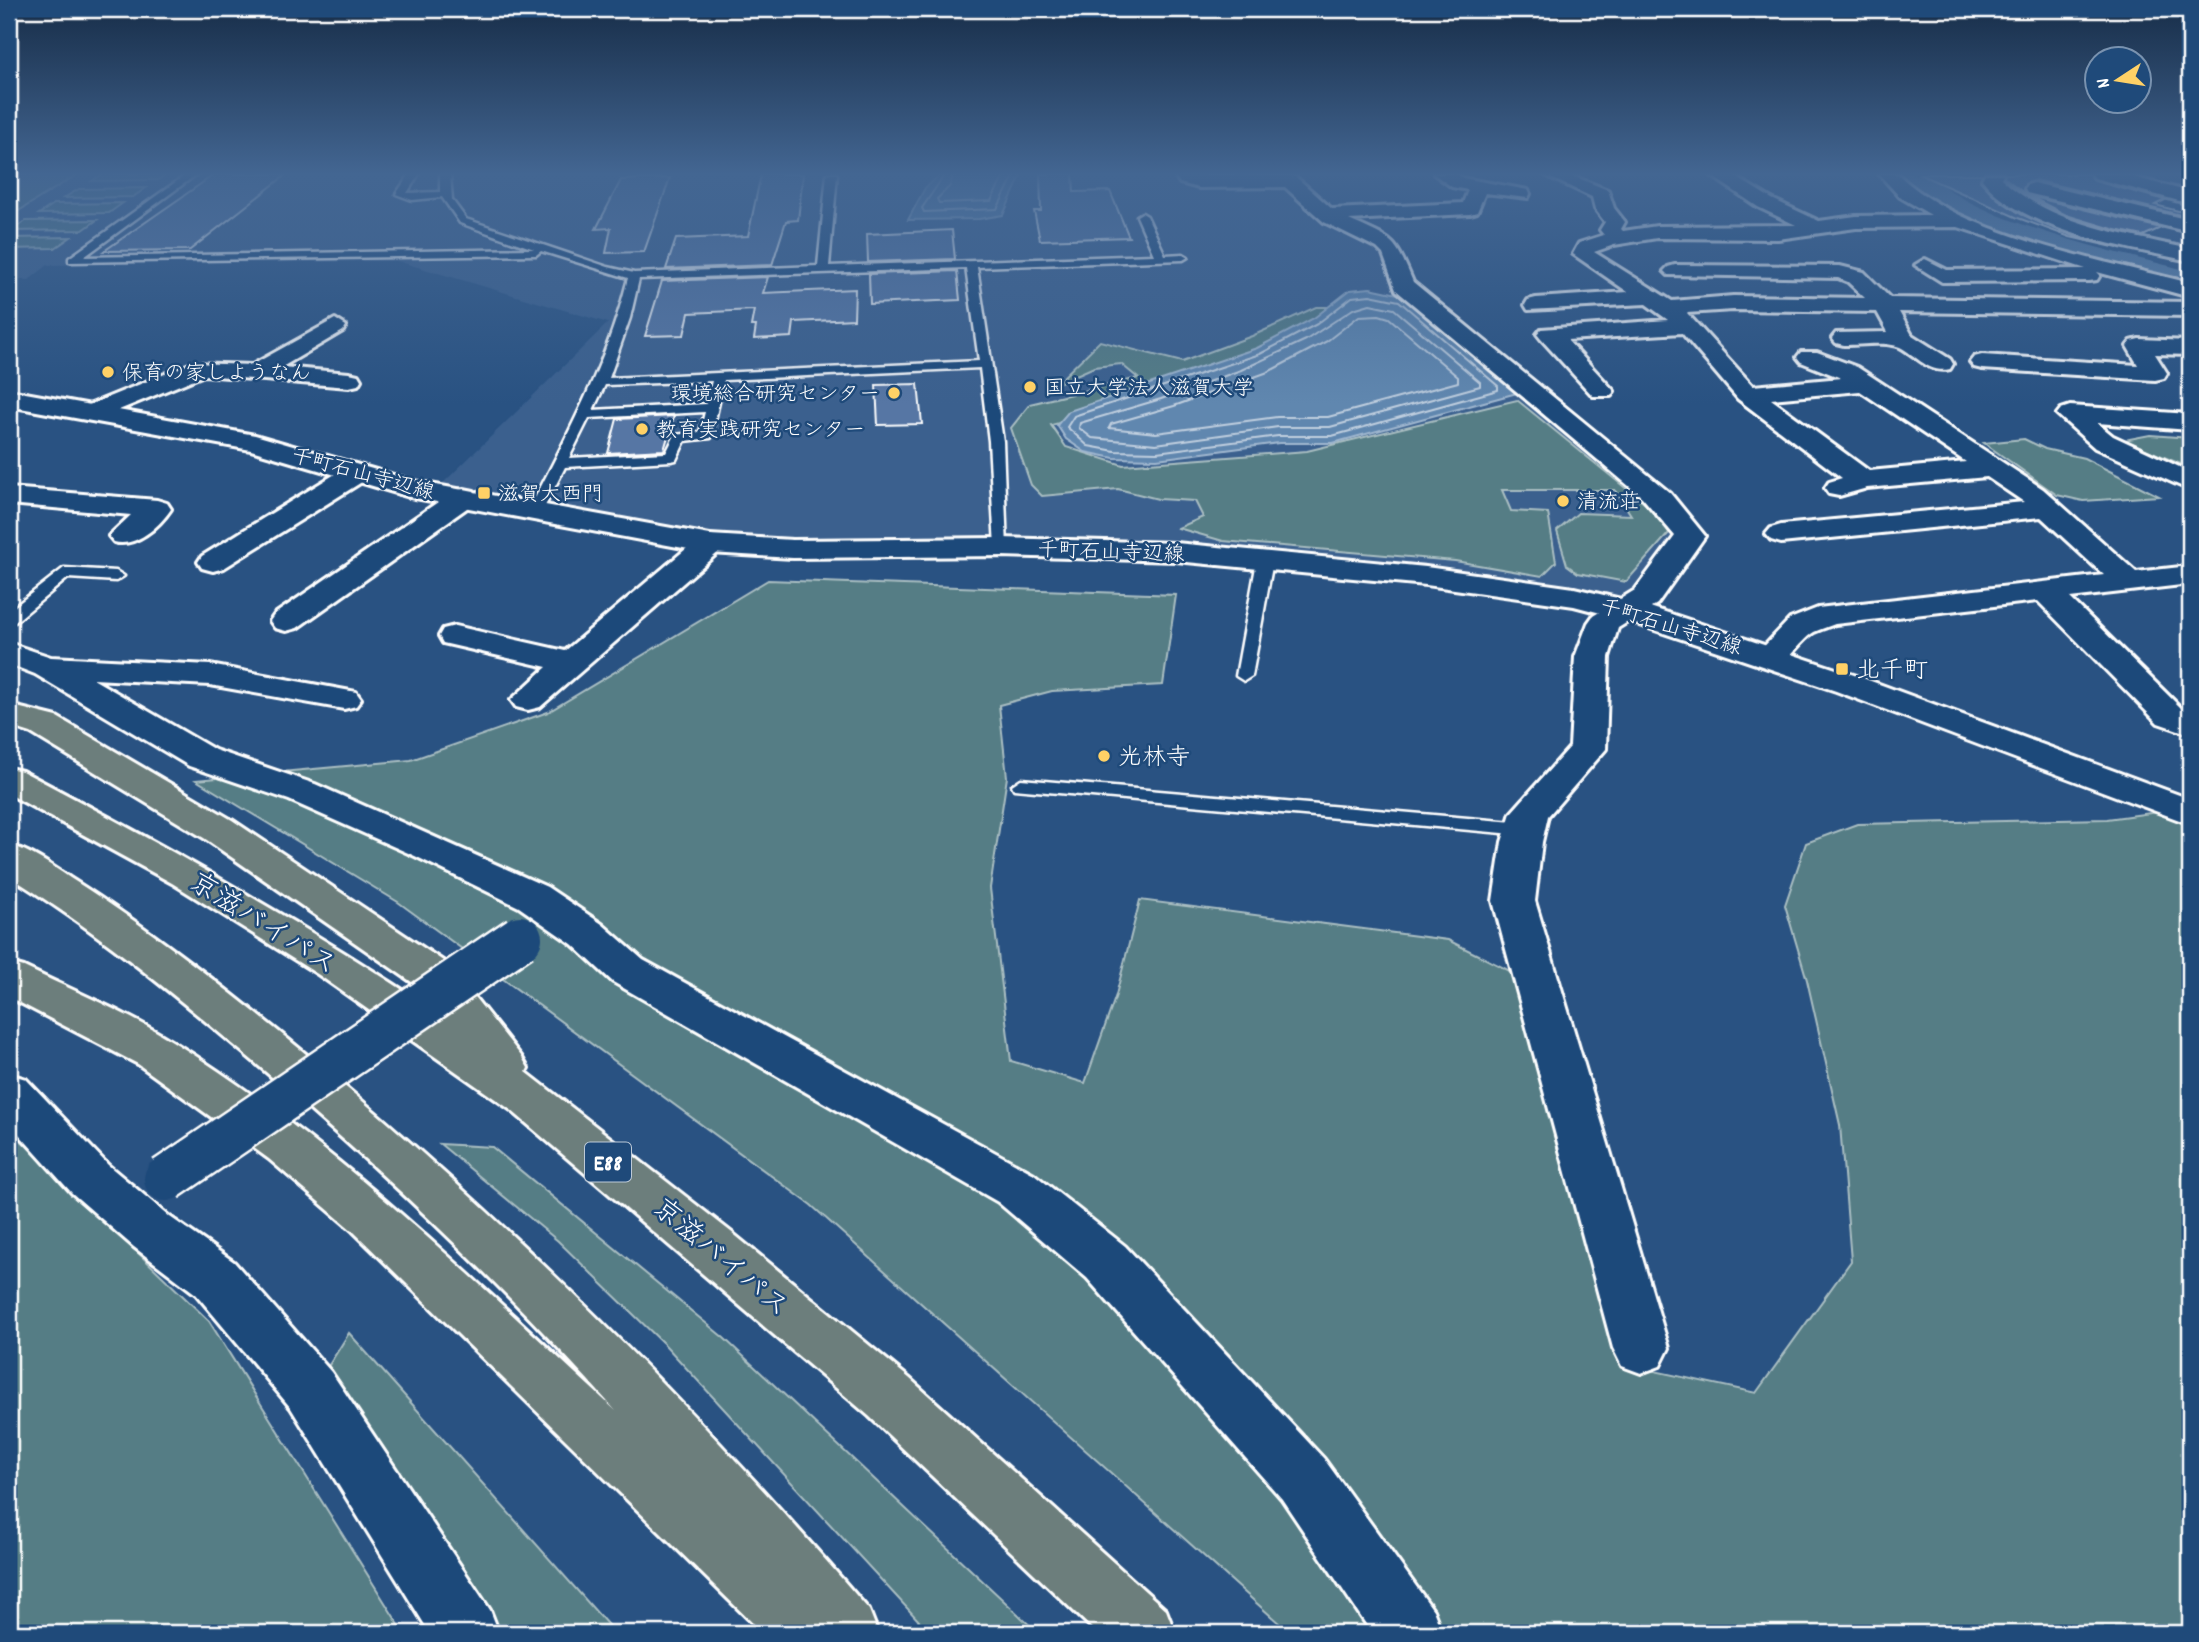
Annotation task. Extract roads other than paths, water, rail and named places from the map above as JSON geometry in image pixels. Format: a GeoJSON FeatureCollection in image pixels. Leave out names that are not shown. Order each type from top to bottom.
{"type":"FeatureCollection","features":[{"type":"Feature","properties":{"kind":"highway"},"geometry":{"type":"LineString","coordinates":[[9,699],[27,720],[218,830],[434,976],[528,1097]]}},
{"type":"Feature","properties":{"kind":"highway","name":"京滋バイパス"},"geometry":{"type":"LineString","coordinates":[[9,779],[186,874],[323,957],[528,1097],[713,1248],[889,1397],[1143,1633]]}},
{"type":"Feature","properties":{"kind":"highway"},"geometry":{"type":"LineString","coordinates":[[9,858],[150,953],[370,1130],[504,1257],[627,1381],[846,1633]]}},
{"type":"Feature","properties":{"kind":"highway"},"geometry":{"type":"LineString","coordinates":[[9,978],[154,1052],[286,1145],[371,1216],[808,1633]]}},
{"type":"Feature","properties":{"kind":"street"},"geometry":{"type":"LineString","coordinates":[[1390,251],[1401,268],[1399,277],[1404,285],[1679,516],[1690,536],[1646,597],[1604,623],[1592,657],[1588,749],[1530,813],[1514,901],[1641,1348]]}},
{"type":"Feature","properties":{"kind":"street"},"geometry":{"type":"LineString","coordinates":[[1584,251],[1583,254],[1659,303],[1688,326],[1747,394],[1863,480]]}},
{"type":"Feature","properties":{"kind":"street"},"geometry":{"type":"LineString","coordinates":[[2049,251],[2190,290]]}},
{"type":"Feature","properties":{"kind":"street"},"geometry":{"type":"LineString","coordinates":[[2172,251],[2190,255]]}},
{"type":"Feature","properties":{"kind":"street"},"geometry":{"type":"LineString","coordinates":[[1924,265],[1942,276],[2133,275]]}},
{"type":"Feature","properties":{"kind":"street"},"geometry":{"type":"LineString","coordinates":[[1675,271],[1840,272],[1856,277],[1885,306],[1903,339],[1941,364]]}},
{"type":"Feature","properties":{"kind":"street"},"geometry":{"type":"LineString","coordinates":[[1536,305],[1733,303],[2190,309]]}},
{"type":"Feature","properties":{"kind":"street"},"geometry":{"type":"LineString","coordinates":[[257,372],[335,326]]}},
{"type":"Feature","properties":{"kind":"street"},"geometry":{"type":"LineString","coordinates":[[1602,391],[1549,334],[1688,326]]}},
{"type":"Feature","properties":{"kind":"street"},"geometry":{"type":"LineString","coordinates":[[1844,338],[1903,339]]}},
{"type":"Feature","properties":{"kind":"street"},"geometry":{"type":"LineString","coordinates":[[2015,344],[2047,366]]}},
{"type":"Feature","properties":{"kind":"street"},"geometry":{"type":"LineString","coordinates":[[1982,362],[2154,373],[2139,346],[2190,348]]}},
{"type":"Feature","properties":{"kind":"street"},"geometry":{"type":"LineString","coordinates":[[1809,357],[1848,372],[1992,468],[2047,508],[2129,582]]}},
{"type":"Feature","properties":{"kind":"street"},"geometry":{"type":"LineString","coordinates":[[93,412],[201,368],[349,380]]}},
{"type":"Feature","properties":{"kind":"street"},"geometry":{"type":"LineString","coordinates":[[1747,394],[1866,383]]}},
{"type":"Feature","properties":{"kind":"street","name":"千町石山寺辺線"},"geometry":{"type":"LineString","coordinates":[[9,398],[255,443],[410,489],[710,544],[793,549],[1002,547],[1150,551],[1500,584],[1628,610],[1772,657],[2190,811]]}},
{"type":"Feature","properties":{"kind":"street"},"geometry":{"type":"LineString","coordinates":[[2190,422],[2147,417],[2070,414],[2104,442],[2190,482]]}},
{"type":"Feature","properties":{"kind":"street"},"geometry":{"type":"LineString","coordinates":[[1832,490],[1863,480],[1992,468]]}},
{"type":"Feature","properties":{"kind":"street"},"geometry":{"type":"LineString","coordinates":[[213,562],[355,474]]}},
{"type":"Feature","properties":{"kind":"street"},"geometry":{"type":"LineString","coordinates":[[9,496],[157,509],[124,536]]}},
{"type":"Feature","properties":{"kind":"street"},"geometry":{"type":"LineString","coordinates":[[286,621],[464,497]]}},
{"type":"Feature","properties":{"kind":"street"},"geometry":{"type":"LineString","coordinates":[[1781,534],[2047,508]]}},
{"type":"Feature","properties":{"kind":"street"},"geometry":{"type":"LineString","coordinates":[[528,700],[710,544]]}},
{"type":"Feature","properties":{"kind":"street"},"geometry":{"type":"LineString","coordinates":[[1772,657],[1801,626],[1829,615],[2190,575]]}},
{"type":"Feature","properties":{"kind":"street"},"geometry":{"type":"LineString","coordinates":[[2045,591],[2170,716],[2190,723]]}},
{"type":"Feature","properties":{"kind":"street"},"geometry":{"type":"LineString","coordinates":[[455,636],[571,662]]}},
{"type":"Feature","properties":{"kind":"street"},"geometry":{"type":"LineString","coordinates":[[28,660],[210,675],[344,699]]}},
{"type":"Feature","properties":{"kind":"street"},"geometry":{"type":"LineString","coordinates":[[28,660],[202,758],[302,792],[417,841],[533,897],[538,926]]}},
{"type":"Feature","properties":{"kind":"street"},"geometry":{"type":"LineString","coordinates":[[145,1194],[538,926],[587,934],[628,971],[1016,1188],[1106,1262],[1303,1479],[1410,1633]]}},
{"type":"Feature","properties":{"kind":"street"},"geometry":{"type":"LineString","coordinates":[[9,1092],[90,1179],[145,1194],[311,1390],[467,1633]]}},
{"type":"Feature","properties":{"kind":"lane"},"geometry":{"type":"LineString","coordinates":[[86,251],[73,260],[551,252]]}},
{"type":"Feature","properties":{"kind":"lane"},"geometry":{"type":"LineString","coordinates":[[464,254],[473,251]]}},
{"type":"Feature","properties":{"kind":"lane"},"geometry":{"type":"LineString","coordinates":[[547,251],[605,270],[634,276],[1182,257]]}},
{"type":"Feature","properties":{"kind":"lane"},"geometry":{"type":"LineString","coordinates":[[823,271],[825,251]]}},
{"type":"Feature","properties":{"kind":"lane"},"geometry":{"type":"LineString","coordinates":[[1158,251],[1161,258]]}},
{"type":"Feature","properties":{"kind":"lane"},"geometry":{"type":"LineString","coordinates":[[971,265],[996,441],[1002,547]]}},
{"type":"Feature","properties":{"kind":"lane"},"geometry":{"type":"LineString","coordinates":[[536,510],[601,382],[624,318],[634,276]]}},
{"type":"Feature","properties":{"kind":"lane"},"geometry":{"type":"LineString","coordinates":[[601,382],[987,364]]}},
{"type":"Feature","properties":{"kind":"lane"},"geometry":{"type":"LineString","coordinates":[[559,463],[671,457],[680,438],[706,435],[719,376]]}},
{"type":"Feature","properties":{"kind":"lane"},"geometry":{"type":"LineString","coordinates":[[585,414],[712,408]]}},
{"type":"Feature","properties":{"kind":"lane"},"geometry":{"type":"LineString","coordinates":[[1244,676],[1265,561]]}},
{"type":"Feature","properties":{"kind":"lane"},"geometry":{"type":"LineString","coordinates":[[9,620],[64,573],[116,576]]}},
{"type":"Feature","properties":{"kind":"lane"},"geometry":{"type":"LineString","coordinates":[[1021,785],[1525,829]]}},
{"type":"Feature","properties":{"kind":"water"},"geometry":{"type":"Polygon","coordinates":[[[1370,288],[1402,295],[1517,393],[1333,443],[1279,443],[1157,459],[1114,458],[1085,452],[1066,439],[1057,425],[1069,411],[1257,348],[1314,318],[1350,290],[1370,288]]]}},
{"type":"Feature","properties":{"kind":"waterway"},"geometry":{"type":"LineString","coordinates":[[2073,251],[2190,282]]}},
{"type":"Feature","properties":{"kind":"place","name":"保育の家しようなん"},"geometry":{"type":"Point","coordinates":[108,372]}},
{"type":"Feature","properties":{"kind":"place","name":"国立大学法人滋賀大学"},"geometry":{"type":"Point","coordinates":[1030,387]}},
{"type":"Feature","properties":{"kind":"place","name":"環境総合研究センター"},"geometry":{"type":"Point","coordinates":[894,393]}},
{"type":"Feature","properties":{"kind":"place","name":"教育実践研究センター"},"geometry":{"type":"Point","coordinates":[642,429]}},
{"type":"Feature","properties":{"kind":"place","name":"滋賀大西門"},"geometry":{"type":"Point","coordinates":[484,493]}},
{"type":"Feature","properties":{"kind":"place","name":"清流荘"},"geometry":{"type":"Point","coordinates":[1563,501]}},
{"type":"Feature","properties":{"kind":"place","name":"北千町"},"geometry":{"type":"Point","coordinates":[1842,669]}},
{"type":"Feature","properties":{"kind":"place","name":"光林寺"},"geometry":{"type":"Point","coordinates":[1104,756]}}]}
